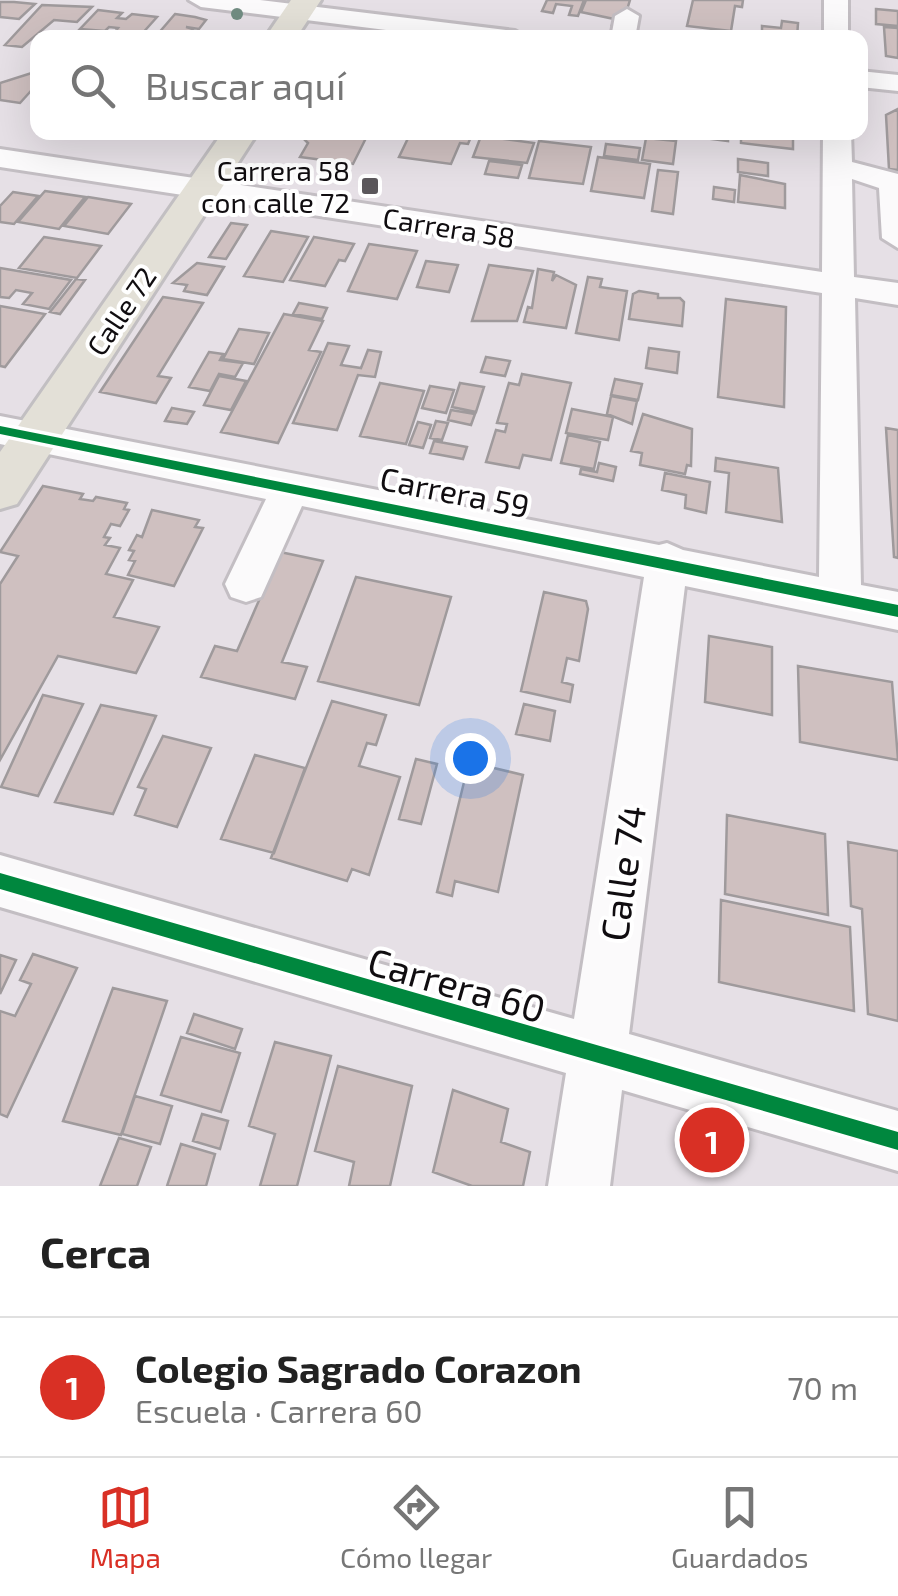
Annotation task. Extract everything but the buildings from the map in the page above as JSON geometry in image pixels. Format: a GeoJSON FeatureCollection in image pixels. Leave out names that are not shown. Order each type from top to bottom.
{"type":"FeatureCollection","features":[{"type":"Feature","properties":{"kind":"main road"},"geometry":{"type":"LineString","coordinates":[[290,30],[311,12]]}},
{"type":"Feature","properties":{"kind":"main road","name":"Calle 72"},"geometry":{"type":"LineString","coordinates":[[196,179],[212,140]]}},
{"type":"Feature","properties":{"kind":"main road","name":"Calle 72"},"geometry":{"type":"LineString","coordinates":[[0,490],[10,434],[196,179],[233,140]]}},
{"type":"Feature","properties":{"kind":"street"},"geometry":{"type":"LineString","coordinates":[[201,0],[452,30]]}},
{"type":"Feature","properties":{"kind":"street"},"geometry":{"type":"LineString","coordinates":[[836,0],[836,30]]}},
{"type":"Feature","properties":{"kind":"street"},"geometry":{"type":"LineString","coordinates":[[868,79],[898,83]]}},
{"type":"Feature","properties":{"kind":"street","name":"Carrera 58"},"geometry":{"type":"LineString","coordinates":[[0,138],[196,179]]}},
{"type":"Feature","properties":{"kind":"street"},"geometry":{"type":"LineString","coordinates":[[837,140],[840,599]]}},
{"type":"Feature","properties":{"kind":"street","name":"Carrera 58"},"geometry":{"type":"LineString","coordinates":[[0,158],[196,179],[838,274],[898,294]]}},
{"type":"Feature","properties":{"kind":"street"},"geometry":{"type":"LineString","coordinates":[[837,168],[882,176],[893,184],[898,238]]}},
{"type":"Feature","properties":{"kind":"street","name":"Carrera 58"},"geometry":{"type":"LineString","coordinates":[[838,274],[898,271]]}},
{"type":"Feature","properties":{"kind":"street","name":"Carrera 59"},"geometry":{"type":"LineString","coordinates":[[10,434],[667,560],[898,610]]}},
{"type":"Feature","properties":{"kind":"street"},"geometry":{"type":"LineString","coordinates":[[246,584],[292,487]]}},
{"type":"Feature","properties":{"kind":"street","name":"Calle 74"},"geometry":{"type":"LineString","coordinates":[[579,1186],[667,560]]}},
{"type":"Feature","properties":{"kind":"street","name":"Carrera 60"},"geometry":{"type":"LineString","coordinates":[[0,881],[597,1057],[898,1140]]}},
{"type":"Feature","properties":{"kind":"cycle path"},"geometry":{"type":"LineString","coordinates":[[0,430],[898,611]]}},
{"type":"Feature","properties":{"kind":"cycle path"},"geometry":{"type":"LineString","coordinates":[[0,881],[898,1141]]}},
{"type":"Feature","properties":{"kind":"place","name":"Carrera 58 con calle 72"},"geometry":{"type":"Point","coordinates":[370,186]}},
{"type":"Feature","properties":{"kind":"place","name":"Colegio Sagrado Corazon"},"geometry":{"type":"Point","coordinates":[712,1140]}}]}
